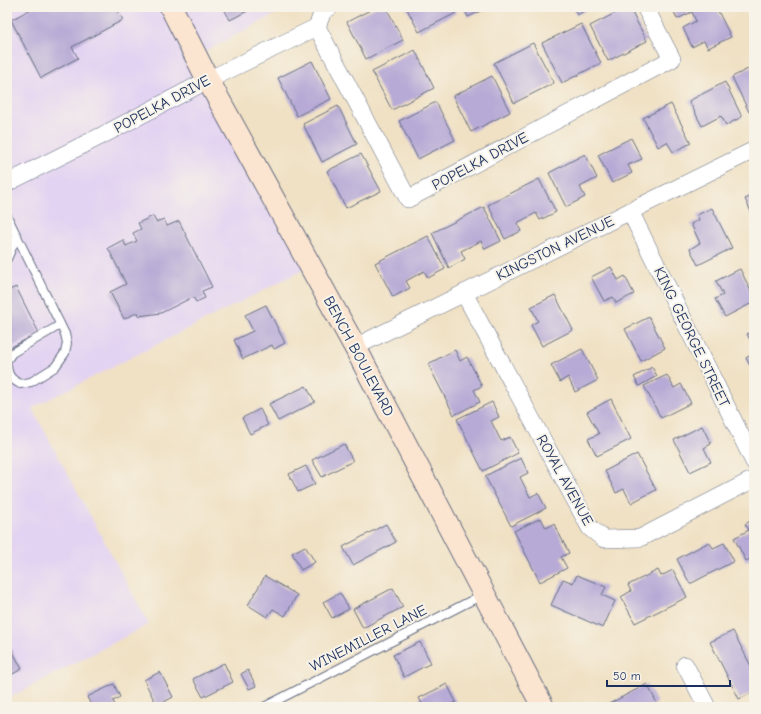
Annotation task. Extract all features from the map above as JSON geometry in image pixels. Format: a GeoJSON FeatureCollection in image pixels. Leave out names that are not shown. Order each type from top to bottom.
{"type":"FeatureCollection","features":[{"type":"Feature","properties":{"kind":"main road","name":"BENCH BOULEVARD"},"geometry":{"type":"LineString","coordinates":[[171,7],[208,80],[355,347],[543,707]]}},
{"type":"Feature","properties":{"kind":"street"},"geometry":{"type":"LineString","coordinates":[[317,27],[322,11],[330,7]]}},
{"type":"Feature","properties":{"kind":"street","name":"POPELKA DRIVE"},"geometry":{"type":"LineString","coordinates":[[7,184],[208,80],[317,27],[408,199],[672,59],[645,7]]}},
{"type":"Feature","properties":{"kind":"street","name":"KINGSTON AVENUE"},"geometry":{"type":"LineString","coordinates":[[355,347],[754,150]]}},
{"type":"Feature","properties":{"kind":"street","name":"KING GEORGE STREET"},"geometry":{"type":"LineString","coordinates":[[630,211],[754,462]]}},
{"type":"Feature","properties":{"kind":"street","name":"ROYAL AVENUE"},"geometry":{"type":"LineString","coordinates":[[464,293],[590,528],[604,539],[640,538],[754,479]]}},
{"type":"Feature","properties":{"kind":"street"},"geometry":{"type":"LineString","coordinates":[[685,665],[707,707]]}},
{"type":"Feature","properties":{"kind":"lane"},"geometry":{"type":"LineString","coordinates":[[7,216],[65,334],[66,343],[66,353],[55,367],[31,382],[20,384],[11,379],[7,370],[7,365]]}},
{"type":"Feature","properties":{"kind":"lane"},"geometry":{"type":"LineString","coordinates":[[7,259],[17,236]]}},
{"type":"Feature","properties":{"kind":"lane"},"geometry":{"type":"LineString","coordinates":[[7,360],[12,353],[60,325]]}},
{"type":"Feature","properties":{"kind":"lane","name":"WINEMILLER LANE"},"geometry":{"type":"LineString","coordinates":[[264,707],[484,594]]}},
{"type":"Feature","properties":{"kind":"shaded area"},"geometry":{"type":"Polygon","coordinates":[[[7,7],[289,7],[196,56],[311,266],[32,408],[149,624],[7,699],[7,7]]]}},
{"type":"Feature","properties":{"kind":"building"},"geometry":{"type":"Polygon","coordinates":[[[28,7],[116,7],[123,20],[72,47],[78,58],[41,78],[11,20],[29,10],[28,7]]]}},
{"type":"Feature","properties":{"kind":"building"},"geometry":{"type":"Polygon","coordinates":[[[223,7],[255,7],[230,20],[223,7]]]}},
{"type":"Feature","properties":{"kind":"building"},"geometry":{"type":"Polygon","coordinates":[[[376,7],[386,7],[403,40],[366,59],[347,22],[376,7]]]}},
{"type":"Feature","properties":{"kind":"building"},"geometry":{"type":"Polygon","coordinates":[[[406,7],[453,7],[456,13],[419,32],[406,7]]]}},
{"type":"Feature","properties":{"kind":"building"},"geometry":{"type":"Polygon","coordinates":[[[463,7],[489,7],[468,17],[463,7]]]}},
{"type":"Feature","properties":{"kind":"building"},"geometry":{"type":"Polygon","coordinates":[[[573,7],[592,7],[577,15],[573,7]]]}},
{"type":"Feature","properties":{"kind":"building"},"geometry":{"type":"Polygon","coordinates":[[[629,7],[647,41],[608,61],[590,26],[629,7]]]}},
{"type":"Feature","properties":{"kind":"building"},"geometry":{"type":"Polygon","coordinates":[[[677,7],[716,7],[731,37],[708,48],[704,41],[692,47],[683,28],[696,21],[692,12],[677,19],[673,9],[677,7]]]}},
{"type":"Feature","properties":{"kind":"building"},"geometry":{"type":"Polygon","coordinates":[[[581,24],[601,63],[562,83],[542,43],[581,24]]]}},
{"type":"Feature","properties":{"kind":"building"},"geometry":{"type":"Polygon","coordinates":[[[533,43],[554,83],[514,103],[494,63],[533,43]]]}},
{"type":"Feature","properties":{"kind":"building"},"geometry":{"type":"Polygon","coordinates":[[[415,50],[434,88],[392,110],[372,72],[415,50]]]}},
{"type":"Feature","properties":{"kind":"building"},"geometry":{"type":"Polygon","coordinates":[[[312,61],[331,99],[297,116],[278,78],[312,61]]]}},
{"type":"Feature","properties":{"kind":"building"},"geometry":{"type":"Polygon","coordinates":[[[754,66],[754,109],[749,112],[732,77],[754,66]]]}},
{"type":"Feature","properties":{"kind":"building"},"geometry":{"type":"Polygon","coordinates":[[[492,76],[510,112],[471,132],[453,96],[492,76]]]}},
{"type":"Feature","properties":{"kind":"building"},"geometry":{"type":"Polygon","coordinates":[[[725,82],[742,117],[726,125],[721,116],[702,126],[689,101],[725,82]]]}},
{"type":"Feature","properties":{"kind":"building"},"geometry":{"type":"Polygon","coordinates":[[[436,102],[455,140],[418,159],[399,121],[436,102]]]}},
{"type":"Feature","properties":{"kind":"building"},"geometry":{"type":"Polygon","coordinates":[[[671,104],[691,143],[673,152],[667,142],[658,147],[643,118],[671,104]]]}},
{"type":"Feature","properties":{"kind":"building"},"geometry":{"type":"Polygon","coordinates":[[[338,106],[357,144],[322,162],[303,124],[338,106]]]}},
{"type":"Feature","properties":{"kind":"building"},"geometry":{"type":"Polygon","coordinates":[[[631,138],[642,159],[628,165],[632,173],[612,183],[598,155],[631,138]]]}},
{"type":"Feature","properties":{"kind":"building"},"geometry":{"type":"Polygon","coordinates":[[[361,154],[381,191],[346,208],[327,171],[361,154]]]}},
{"type":"Feature","properties":{"kind":"building"},"geometry":{"type":"Polygon","coordinates":[[[585,154],[597,178],[580,187],[585,197],[566,207],[549,173],[585,154]]]}},
{"type":"Feature","properties":{"kind":"building"},"geometry":{"type":"Polygon","coordinates":[[[539,179],[556,212],[540,220],[536,213],[517,223],[521,231],[505,239],[488,205],[539,179]]]}},
{"type":"Feature","properties":{"kind":"building"},"geometry":{"type":"Polygon","coordinates":[[[754,195],[754,218],[745,199],[754,195]]]}},
{"type":"Feature","properties":{"kind":"building"},"geometry":{"type":"Polygon","coordinates":[[[484,207],[501,241],[485,249],[481,241],[461,251],[465,259],[449,268],[432,233],[484,207]]]}},
{"type":"Feature","properties":{"kind":"building"},"geometry":{"type":"Polygon","coordinates":[[[712,208],[732,248],[698,265],[690,249],[700,243],[691,224],[699,220],[697,215],[712,208]]]}},
{"type":"Feature","properties":{"kind":"building"},"geometry":{"type":"Polygon","coordinates":[[[153,216],[156,222],[164,219],[167,226],[179,221],[212,287],[202,291],[205,298],[196,302],[193,297],[161,313],[139,316],[138,312],[124,319],[110,292],[126,284],[108,248],[123,240],[126,246],[137,241],[133,233],[141,229],[138,223],[153,216]]]}},
{"type":"Feature","properties":{"kind":"building"},"geometry":{"type":"Polygon","coordinates":[[[428,236],[445,269],[428,278],[424,271],[406,281],[410,288],[393,297],[375,263],[428,236]]]}},
{"type":"Feature","properties":{"kind":"building"},"geometry":{"type":"Polygon","coordinates":[[[611,267],[618,280],[625,276],[634,294],[616,303],[613,297],[604,301],[591,277],[611,267]]]}},
{"type":"Feature","properties":{"kind":"building"},"geometry":{"type":"Polygon","coordinates":[[[740,269],[754,297],[754,302],[725,317],[715,299],[723,295],[716,281],[740,269]]]}},
{"type":"Feature","properties":{"kind":"building"},"geometry":{"type":"Polygon","coordinates":[[[16,287],[39,333],[7,349],[7,291],[16,287]]]}},
{"type":"Feature","properties":{"kind":"building"},"geometry":{"type":"Polygon","coordinates":[[[555,295],[573,330],[542,346],[531,325],[538,321],[531,307],[555,295]]]}},
{"type":"Feature","properties":{"kind":"building"},"geometry":{"type":"Polygon","coordinates":[[[266,305],[285,343],[274,349],[272,345],[243,359],[234,340],[253,331],[245,315],[266,305]]]}},
{"type":"Feature","properties":{"kind":"building"},"geometry":{"type":"Polygon","coordinates":[[[649,317],[665,348],[641,361],[625,329],[649,317]]]}},
{"type":"Feature","properties":{"kind":"building"},"geometry":{"type":"Polygon","coordinates":[[[754,331],[754,347],[747,334],[754,331]]]}},
{"type":"Feature","properties":{"kind":"building"},"geometry":{"type":"Polygon","coordinates":[[[582,349],[598,380],[575,392],[568,377],[560,382],[551,365],[582,349]]]}},
{"type":"Feature","properties":{"kind":"building"},"geometry":{"type":"Polygon","coordinates":[[[455,350],[460,361],[467,357],[482,386],[474,390],[480,402],[454,415],[428,364],[455,350]]]}},
{"type":"Feature","properties":{"kind":"building"},"geometry":{"type":"Polygon","coordinates":[[[754,353],[754,373],[746,358],[754,353]]]}},
{"type":"Feature","properties":{"kind":"building"},"geometry":{"type":"Polygon","coordinates":[[[652,367],[657,376],[639,386],[634,377],[652,367]]]}},
{"type":"Feature","properties":{"kind":"building"},"geometry":{"type":"Polygon","coordinates":[[[667,375],[674,388],[681,384],[691,403],[661,418],[644,386],[667,375]]]}},
{"type":"Feature","properties":{"kind":"building"},"geometry":{"type":"Polygon","coordinates":[[[306,386],[315,402],[278,421],[269,404],[306,386]]]}},
{"type":"Feature","properties":{"kind":"building"},"geometry":{"type":"Polygon","coordinates":[[[611,399],[631,439],[597,456],[588,439],[599,434],[587,412],[611,399]]]}},
{"type":"Feature","properties":{"kind":"building"},"geometry":{"type":"Polygon","coordinates":[[[492,402],[499,417],[491,421],[501,441],[510,437],[518,453],[483,471],[457,419],[492,402]]]}},
{"type":"Feature","properties":{"kind":"building"},"geometry":{"type":"Polygon","coordinates":[[[260,409],[268,425],[250,434],[242,418],[260,409]]]}},
{"type":"Feature","properties":{"kind":"building"},"geometry":{"type":"Polygon","coordinates":[[[702,426],[711,444],[704,448],[711,462],[690,472],[674,440],[702,426]]]}},
{"type":"Feature","properties":{"kind":"building"},"geometry":{"type":"Polygon","coordinates":[[[344,444],[353,461],[322,477],[312,460],[344,444]]]}},
{"type":"Feature","properties":{"kind":"building"},"geometry":{"type":"Polygon","coordinates":[[[637,454],[656,490],[631,503],[624,489],[616,493],[605,471],[637,454]]]}},
{"type":"Feature","properties":{"kind":"building"},"geometry":{"type":"Polygon","coordinates":[[[521,458],[528,473],[520,477],[530,497],[538,493],[546,508],[511,526],[485,476],[521,458]]]}},
{"type":"Feature","properties":{"kind":"building"},"geometry":{"type":"Polygon","coordinates":[[[306,466],[315,484],[298,492],[289,474],[306,466]]]}},
{"type":"Feature","properties":{"kind":"building"},"geometry":{"type":"Polygon","coordinates":[[[541,518],[546,528],[554,524],[569,553],[561,557],[567,568],[540,582],[514,531],[541,518]]]}},
{"type":"Feature","properties":{"kind":"building"},"geometry":{"type":"Polygon","coordinates":[[[754,519],[754,557],[746,561],[734,538],[749,530],[745,524],[754,519]]]}},
{"type":"Feature","properties":{"kind":"building"},"geometry":{"type":"Polygon","coordinates":[[[386,524],[396,542],[353,565],[343,547],[386,524]]]}},
{"type":"Feature","properties":{"kind":"building"},"geometry":{"type":"Polygon","coordinates":[[[709,542],[713,548],[724,543],[734,561],[690,584],[677,559],[709,542]]]}},
{"type":"Feature","properties":{"kind":"building"},"geometry":{"type":"Polygon","coordinates":[[[305,546],[315,562],[301,570],[292,553],[305,546]]]}},
{"type":"Feature","properties":{"kind":"building"},"geometry":{"type":"Polygon","coordinates":[[[658,570],[661,576],[673,570],[687,597],[635,623],[621,597],[631,591],[628,585],[658,570]]]}},
{"type":"Feature","properties":{"kind":"building"},"geometry":{"type":"Polygon","coordinates":[[[577,575],[606,587],[602,595],[615,601],[603,628],[551,605],[563,579],[573,583],[577,575]]]}},
{"type":"Feature","properties":{"kind":"building"},"geometry":{"type":"Polygon","coordinates":[[[265,576],[297,595],[285,616],[273,609],[267,617],[248,605],[265,576]]]}},
{"type":"Feature","properties":{"kind":"building"},"geometry":{"type":"Polygon","coordinates":[[[393,588],[403,607],[363,628],[353,609],[393,588]]]}},
{"type":"Feature","properties":{"kind":"building"},"geometry":{"type":"Polygon","coordinates":[[[340,593],[349,609],[332,618],[323,602],[340,593]]]}},
{"type":"Feature","properties":{"kind":"building"},"geometry":{"type":"Polygon","coordinates":[[[733,631],[754,672],[754,692],[739,699],[710,642],[733,631]]]}},
{"type":"Feature","properties":{"kind":"building"},"geometry":{"type":"Polygon","coordinates":[[[7,641],[22,669],[7,677],[7,641]]]}},
{"type":"Feature","properties":{"kind":"building"},"geometry":{"type":"Polygon","coordinates":[[[420,642],[431,663],[404,677],[393,655],[420,642]]]}},
{"type":"Feature","properties":{"kind":"building"},"geometry":{"type":"Polygon","coordinates":[[[224,663],[233,682],[203,697],[193,679],[224,663]]]}},
{"type":"Feature","properties":{"kind":"building"},"geometry":{"type":"Polygon","coordinates":[[[248,670],[256,686],[249,689],[241,674],[248,670]]]}},
{"type":"Feature","properties":{"kind":"building"},"geometry":{"type":"Polygon","coordinates":[[[160,672],[173,697],[157,706],[144,680],[160,672]]]}},
{"type":"Feature","properties":{"kind":"building"},"geometry":{"type":"Polygon","coordinates":[[[114,684],[120,697],[113,701],[116,707],[92,707],[87,697],[114,684]]]}},
{"type":"Feature","properties":{"kind":"building"},"geometry":{"type":"Polygon","coordinates":[[[447,684],[456,702],[447,707],[424,707],[419,698],[447,684]]]}},
{"type":"Feature","properties":{"kind":"building"},"geometry":{"type":"Polygon","coordinates":[[[647,684],[657,703],[649,707],[603,707],[647,684]]]}}]}
